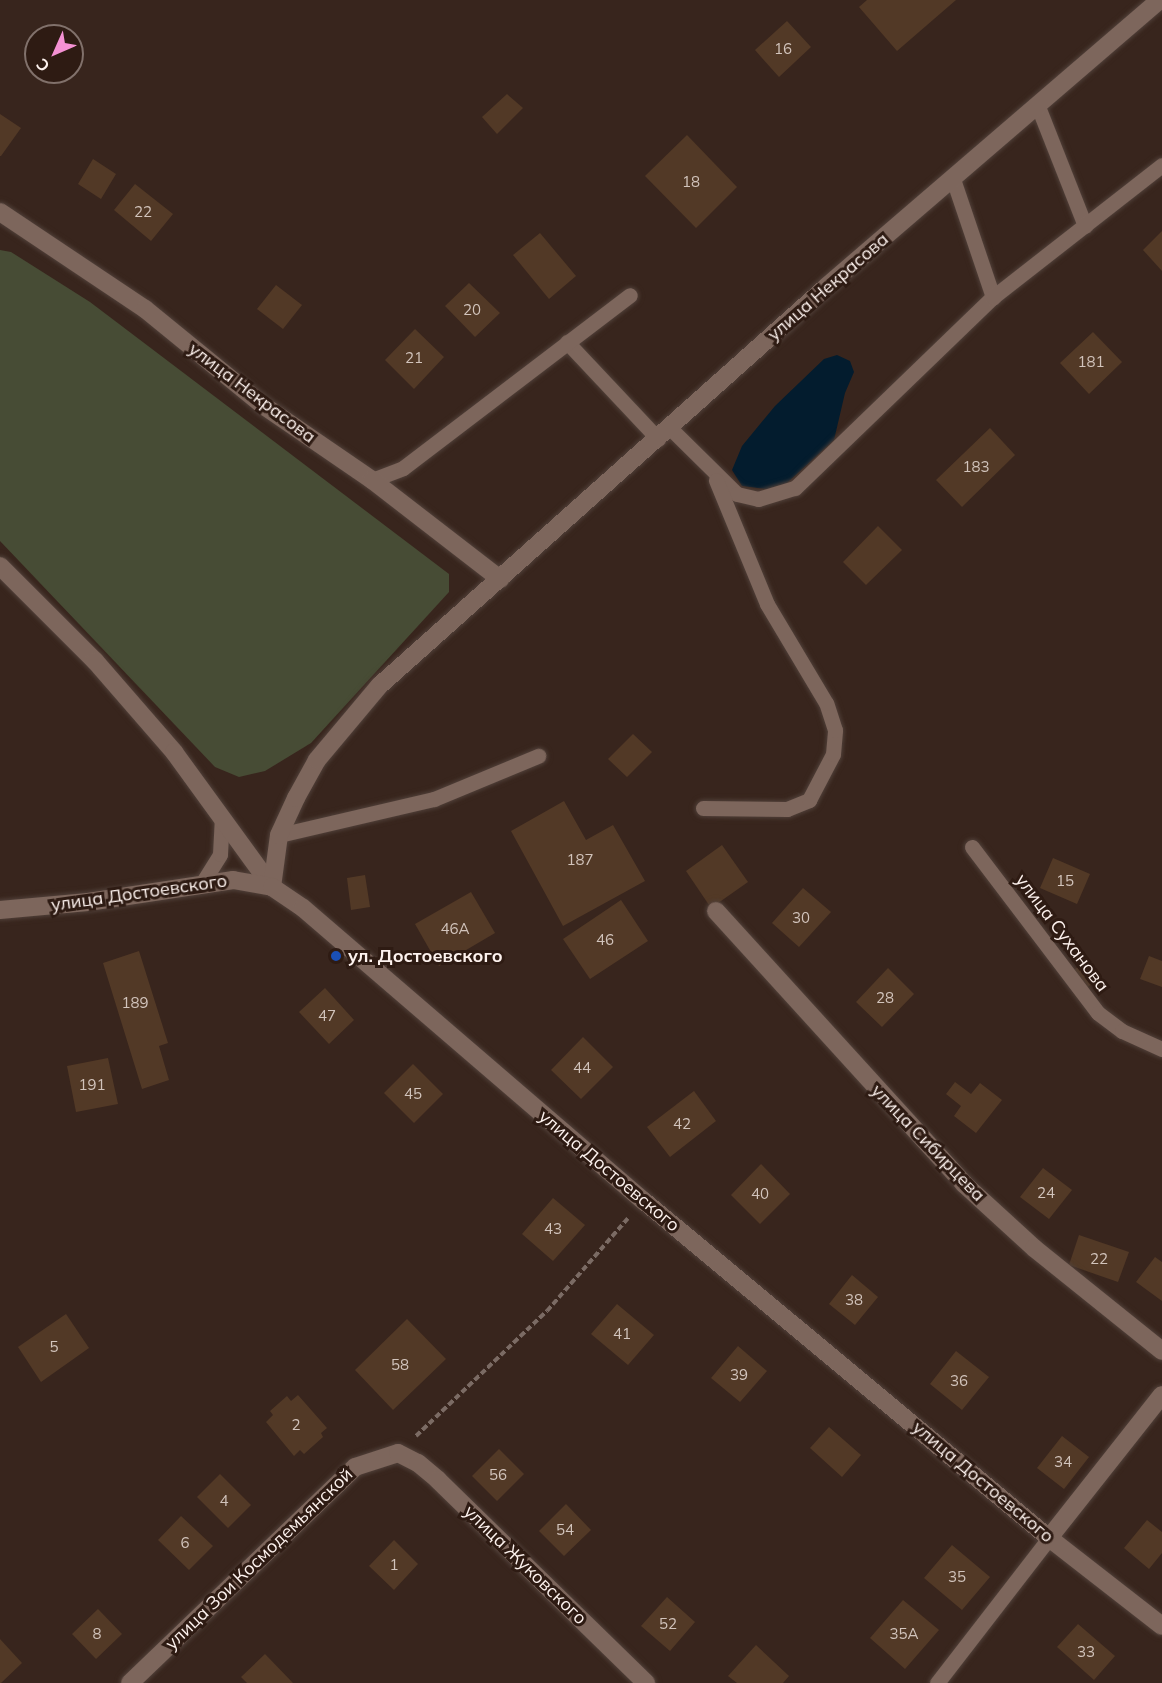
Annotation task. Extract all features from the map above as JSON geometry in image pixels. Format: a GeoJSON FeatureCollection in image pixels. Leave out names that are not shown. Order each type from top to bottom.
{"type":"FeatureCollection","features":[{"type":"Feature","properties":{"kind":"main road","name":"улица Некрасова"},"geometry":{"type":"LineString","coordinates":[[272,887],[279,834],[317,760],[348,722],[408,658],[1037,104],[1160,0]]}},
{"type":"Feature","properties":{"kind":"main road","name":"улица Некрасова"},"geometry":{"type":"LineString","coordinates":[[0,212],[145,309],[264,406],[372,480],[500,579]]}},
{"type":"Feature","properties":{"kind":"main road"},"geometry":{"type":"LineString","coordinates":[[0,566],[95,661],[174,752],[272,887]]}},
{"type":"Feature","properties":{"kind":"main road","name":"улица Достоевского"},"geometry":{"type":"LineString","coordinates":[[0,910],[88,902],[233,880],[272,887],[303,908],[644,1201],[1049,1538],[1162,1626]]}},
{"type":"Feature","properties":{"kind":"main road","name":"улица Сибирцева"},"geometry":{"type":"LineString","coordinates":[[716,911],[964,1184],[1034,1248],[1162,1351]]}},
{"type":"Feature","properties":{"kind":"main road"},"geometry":{"type":"LineString","coordinates":[[1049,1538],[1162,1395]]}},
{"type":"Feature","properties":{"kind":"main road","name":"улица Зои Космодемьянской"},"geometry":{"type":"LineString","coordinates":[[130,1683],[355,1467],[398,1453]]}},
{"type":"Feature","properties":{"kind":"main road","name":"улица Жуковского"},"geometry":{"type":"LineString","coordinates":[[398,1453],[418,1463],[438,1480],[646,1683]]}},
{"type":"Feature","properties":{"kind":"lane"},"geometry":{"type":"LineString","coordinates":[[1037,104],[1085,226]]}},
{"type":"Feature","properties":{"kind":"lane"},"geometry":{"type":"LineString","coordinates":[[567,342],[664,434],[737,494],[758,499],[795,488],[993,297],[1162,165]]}},
{"type":"Feature","properties":{"kind":"lane"},"geometry":{"type":"LineString","coordinates":[[953,178],[993,297]]}},
{"type":"Feature","properties":{"kind":"lane"},"geometry":{"type":"LineString","coordinates":[[372,480],[403,468],[630,295]]}},
{"type":"Feature","properties":{"kind":"lane"},"geometry":{"type":"LineString","coordinates":[[703,808],[787,809],[809,800],[833,754],[834,730],[825,703],[767,604],[715,477]]}},
{"type":"Feature","properties":{"kind":"lane"},"geometry":{"type":"LineString","coordinates":[[279,834],[434,799],[538,756]]}},
{"type":"Feature","properties":{"kind":"lane"},"geometry":{"type":"LineString","coordinates":[[201,885],[220,854],[222,820]]}},
{"type":"Feature","properties":{"kind":"lane","name":"улица Суханова"},"geometry":{"type":"LineString","coordinates":[[972,848],[1098,1013],[1122,1031],[1162,1048]]}},
{"type":"Feature","properties":{"kind":"lane"},"geometry":{"type":"LineString","coordinates":[[937,1683],[1049,1538]]}},
{"type":"Feature","properties":{"kind":"path"},"geometry":{"type":"LineString","coordinates":[[398,1453],[547,1311],[644,1201]]}},
{"type":"Feature","properties":{"kind":"green space"},"geometry":{"type":"Polygon","coordinates":[[[0,250],[11,252],[90,302],[449,574],[449,592],[311,743],[265,771],[239,777],[215,767],[0,541],[0,250]]]}},
{"type":"Feature","properties":{"kind":"water"},"geometry":{"type":"Polygon","coordinates":[[[837,355],[850,361],[854,372],[845,393],[834,440],[787,483],[773,490],[742,486],[732,470],[742,446],[775,406],[824,359],[837,355]]]}},
{"type":"Feature","properties":{"kind":"building"},"geometry":{"type":"Polygon","coordinates":[[[867,0],[956,0],[897,51],[859,7],[867,0]]]}},
{"type":"Feature","properties":{"kind":"building"},"geometry":{"type":"Polygon","coordinates":[[[787,21],[811,47],[779,77],[755,50],[787,21]]]}},
{"type":"Feature","properties":{"kind":"building"},"geometry":{"type":"Polygon","coordinates":[[[507,94],[523,108],[497,134],[482,117],[507,94]]]}},
{"type":"Feature","properties":{"kind":"building"},"geometry":{"type":"Polygon","coordinates":[[[0,114],[21,128],[1,156],[0,156],[0,114]]]}},
{"type":"Feature","properties":{"kind":"building"},"geometry":{"type":"Polygon","coordinates":[[[687,135],[737,187],[696,228],[645,176],[687,135]]]}},
{"type":"Feature","properties":{"kind":"building"},"geometry":{"type":"Polygon","coordinates":[[[93,159],[116,174],[101,199],[78,184],[93,159]]]}},
{"type":"Feature","properties":{"kind":"building"},"geometry":{"type":"Polygon","coordinates":[[[135,184],[173,214],[151,241],[114,210],[135,184]]]}},
{"type":"Feature","properties":{"kind":"building"},"geometry":{"type":"Polygon","coordinates":[[[1162,231],[1162,271],[1143,250],[1162,231]]]}},
{"type":"Feature","properties":{"kind":"building"},"geometry":{"type":"Polygon","coordinates":[[[540,233],[576,276],[549,299],[513,255],[540,233]]]}},
{"type":"Feature","properties":{"kind":"building"},"geometry":{"type":"Polygon","coordinates":[[[469,283],[500,313],[475,337],[445,306],[469,283]]]}},
{"type":"Feature","properties":{"kind":"building"},"geometry":{"type":"Polygon","coordinates":[[[276,285],[302,305],[283,329],[257,309],[276,285]]]}},
{"type":"Feature","properties":{"kind":"building"},"geometry":{"type":"Polygon","coordinates":[[[415,329],[444,357],[414,389],[385,360],[415,329]]]}},
{"type":"Feature","properties":{"kind":"building"},"geometry":{"type":"Polygon","coordinates":[[[1093,332],[1122,362],[1089,394],[1060,363],[1093,332]]]}},
{"type":"Feature","properties":{"kind":"building"},"geometry":{"type":"Polygon","coordinates":[[[990,428],[1015,455],[962,507],[936,480],[990,428]]]}},
{"type":"Feature","properties":{"kind":"building"},"geometry":{"type":"Polygon","coordinates":[[[878,526],[902,550],[866,585],[843,562],[878,526]]]}},
{"type":"Feature","properties":{"kind":"building"},"geometry":{"type":"Polygon","coordinates":[[[633,734],[652,752],[627,777],[608,759],[633,734]]]}},
{"type":"Feature","properties":{"kind":"building"},"geometry":{"type":"Polygon","coordinates":[[[564,801],[586,840],[613,825],[645,881],[563,926],[511,831],[564,801]]]}},
{"type":"Feature","properties":{"kind":"building"},"geometry":{"type":"Polygon","coordinates":[[[722,845],[748,882],[711,908],[686,871],[722,845]]]}},
{"type":"Feature","properties":{"kind":"building"},"geometry":{"type":"Polygon","coordinates":[[[1053,858],[1090,874],[1077,904],[1040,888],[1053,858]]]}},
{"type":"Feature","properties":{"kind":"building"},"geometry":{"type":"Polygon","coordinates":[[[365,875],[370,907],[351,910],[347,878],[365,875]]]}},
{"type":"Feature","properties":{"kind":"building"},"geometry":{"type":"Polygon","coordinates":[[[803,888],[831,912],[799,947],[772,923],[803,888]]]}},
{"type":"Feature","properties":{"kind":"building"},"geometry":{"type":"Polygon","coordinates":[[[471,892],[495,933],[439,966],[415,924],[471,892]]]}},
{"type":"Feature","properties":{"kind":"building"},"geometry":{"type":"Polygon","coordinates":[[[621,900],[648,941],[590,979],[563,939],[621,900]]]}},
{"type":"Feature","properties":{"kind":"building"},"geometry":{"type":"Polygon","coordinates":[[[139,951],[168,1043],[159,1046],[169,1080],[142,1089],[103,963],[139,951]]]}},
{"type":"Feature","properties":{"kind":"building"},"geometry":{"type":"Polygon","coordinates":[[[1149,956],[1162,961],[1162,987],[1140,979],[1149,956]]]}},
{"type":"Feature","properties":{"kind":"building"},"geometry":{"type":"Polygon","coordinates":[[[1087,961],[1100,979],[1081,991],[1069,973],[1087,961]]]}},
{"type":"Feature","properties":{"kind":"building"},"geometry":{"type":"Polygon","coordinates":[[[888,968],[914,994],[882,1027],[856,1002],[888,968]]]}},
{"type":"Feature","properties":{"kind":"building"},"geometry":{"type":"Polygon","coordinates":[[[325,988],[354,1020],[329,1044],[299,1012],[325,988]]]}},
{"type":"Feature","properties":{"kind":"building"},"geometry":{"type":"Polygon","coordinates":[[[583,1037],[613,1067],[581,1099],[551,1070],[583,1037]]]}},
{"type":"Feature","properties":{"kind":"building"},"geometry":{"type":"Polygon","coordinates":[[[108,1058],[118,1104],[76,1112],[67,1066],[108,1058]]]}},
{"type":"Feature","properties":{"kind":"building"},"geometry":{"type":"Polygon","coordinates":[[[413,1064],[443,1094],[414,1123],[384,1093],[413,1064]]]}},
{"type":"Feature","properties":{"kind":"building"},"geometry":{"type":"Polygon","coordinates":[[[955,1082],[971,1094],[980,1083],[1002,1100],[976,1133],[954,1116],[961,1106],[946,1094],[955,1082]]]}},
{"type":"Feature","properties":{"kind":"building"},"geometry":{"type":"Polygon","coordinates":[[[694,1091],[716,1121],[670,1157],[647,1127],[694,1091]]]}},
{"type":"Feature","properties":{"kind":"building"},"geometry":{"type":"Polygon","coordinates":[[[761,1164],[790,1194],[760,1224],[731,1195],[761,1164]]]}},
{"type":"Feature","properties":{"kind":"building"},"geometry":{"type":"Polygon","coordinates":[[[1043,1168],[1072,1190],[1049,1219],[1020,1197],[1043,1168]]]}},
{"type":"Feature","properties":{"kind":"building"},"geometry":{"type":"Polygon","coordinates":[[[553,1198],[585,1225],[553,1261],[522,1234],[553,1198]]]}},
{"type":"Feature","properties":{"kind":"building"},"geometry":{"type":"Polygon","coordinates":[[[1079,1235],[1129,1252],[1118,1282],[1069,1265],[1079,1235]]]}},
{"type":"Feature","properties":{"kind":"building"},"geometry":{"type":"Polygon","coordinates":[[[1155,1257],[1162,1262],[1162,1301],[1136,1282],[1155,1257]]]}},
{"type":"Feature","properties":{"kind":"building"},"geometry":{"type":"Polygon","coordinates":[[[852,1275],[878,1297],[855,1325],[829,1304],[852,1275]]]}},
{"type":"Feature","properties":{"kind":"building"},"geometry":{"type":"Polygon","coordinates":[[[617,1304],[654,1335],[628,1365],[591,1334],[617,1304]]]}},
{"type":"Feature","properties":{"kind":"building"},"geometry":{"type":"Polygon","coordinates":[[[66,1314],[89,1348],[41,1382],[18,1347],[66,1314]]]}},
{"type":"Feature","properties":{"kind":"building"},"geometry":{"type":"Polygon","coordinates":[[[407,1319],[446,1359],[393,1410],[355,1370],[407,1319]]]}},
{"type":"Feature","properties":{"kind":"building"},"geometry":{"type":"Polygon","coordinates":[[[738,1346],[767,1371],[740,1402],[711,1378],[738,1346]]]}},
{"type":"Feature","properties":{"kind":"building"},"geometry":{"type":"Polygon","coordinates":[[[956,1351],[989,1377],[962,1410],[930,1384],[956,1351]]]}},
{"type":"Feature","properties":{"kind":"building"},"geometry":{"type":"Polygon","coordinates":[[[298,1395],[327,1428],[321,1433],[323,1437],[304,1454],[300,1450],[294,1456],[266,1422],[273,1415],[270,1411],[287,1396],[291,1401],[298,1395]]]}},
{"type":"Feature","properties":{"kind":"building"},"geometry":{"type":"Polygon","coordinates":[[[829,1427],[861,1455],[842,1477],[810,1448],[829,1427]]]}},
{"type":"Feature","properties":{"kind":"building"},"geometry":{"type":"Polygon","coordinates":[[[1062,1436],[1089,1457],[1064,1489],[1037,1468],[1062,1436]]]}},
{"type":"Feature","properties":{"kind":"building"},"geometry":{"type":"Polygon","coordinates":[[[499,1449],[524,1474],[497,1501],[472,1476],[499,1449]]]}},
{"type":"Feature","properties":{"kind":"building"},"geometry":{"type":"Polygon","coordinates":[[[220,1474],[251,1505],[228,1528],[197,1497],[220,1474]]]}},
{"type":"Feature","properties":{"kind":"building"},"geometry":{"type":"Polygon","coordinates":[[[566,1504],[591,1530],[564,1556],[539,1531],[566,1504]]]}},
{"type":"Feature","properties":{"kind":"building"},"geometry":{"type":"Polygon","coordinates":[[[181,1516],[213,1546],[189,1570],[158,1540],[181,1516]]]}},
{"type":"Feature","properties":{"kind":"building"},"geometry":{"type":"Polygon","coordinates":[[[1147,1520],[1162,1532],[1162,1553],[1149,1569],[1124,1548],[1147,1520]]]}},
{"type":"Feature","properties":{"kind":"building"},"geometry":{"type":"Polygon","coordinates":[[[394,1540],[418,1564],[394,1590],[369,1566],[394,1540]]]}},
{"type":"Feature","properties":{"kind":"building"},"geometry":{"type":"Polygon","coordinates":[[[952,1545],[990,1577],[962,1610],[924,1578],[952,1545]]]}},
{"type":"Feature","properties":{"kind":"building"},"geometry":{"type":"Polygon","coordinates":[[[667,1597],[695,1622],[670,1651],[641,1626],[667,1597]]]}},
{"type":"Feature","properties":{"kind":"building"},"geometry":{"type":"Polygon","coordinates":[[[903,1600],[939,1630],[905,1669],[870,1638],[903,1600]]]}},
{"type":"Feature","properties":{"kind":"building"},"geometry":{"type":"Polygon","coordinates":[[[98,1609],[122,1634],[96,1659],[72,1634],[98,1609]]]}},
{"type":"Feature","properties":{"kind":"building"},"geometry":{"type":"Polygon","coordinates":[[[1078,1624],[1115,1656],[1094,1680],[1057,1647],[1078,1624]]]}},
{"type":"Feature","properties":{"kind":"building"},"geometry":{"type":"Polygon","coordinates":[[[0,1639],[22,1663],[1,1683],[0,1683],[0,1639]]]}},
{"type":"Feature","properties":{"kind":"building"},"geometry":{"type":"Polygon","coordinates":[[[756,1645],[789,1676],[783,1683],[737,1683],[728,1676],[756,1645]]]}},
{"type":"Feature","properties":{"kind":"building"},"geometry":{"type":"Polygon","coordinates":[[[265,1654],[293,1683],[247,1683],[241,1677],[265,1654]]]}},
{"type":"Feature","properties":{"kind":"place","name":"ул. Достоевского"},"geometry":{"type":"Point","coordinates":[336,956]}}]}
